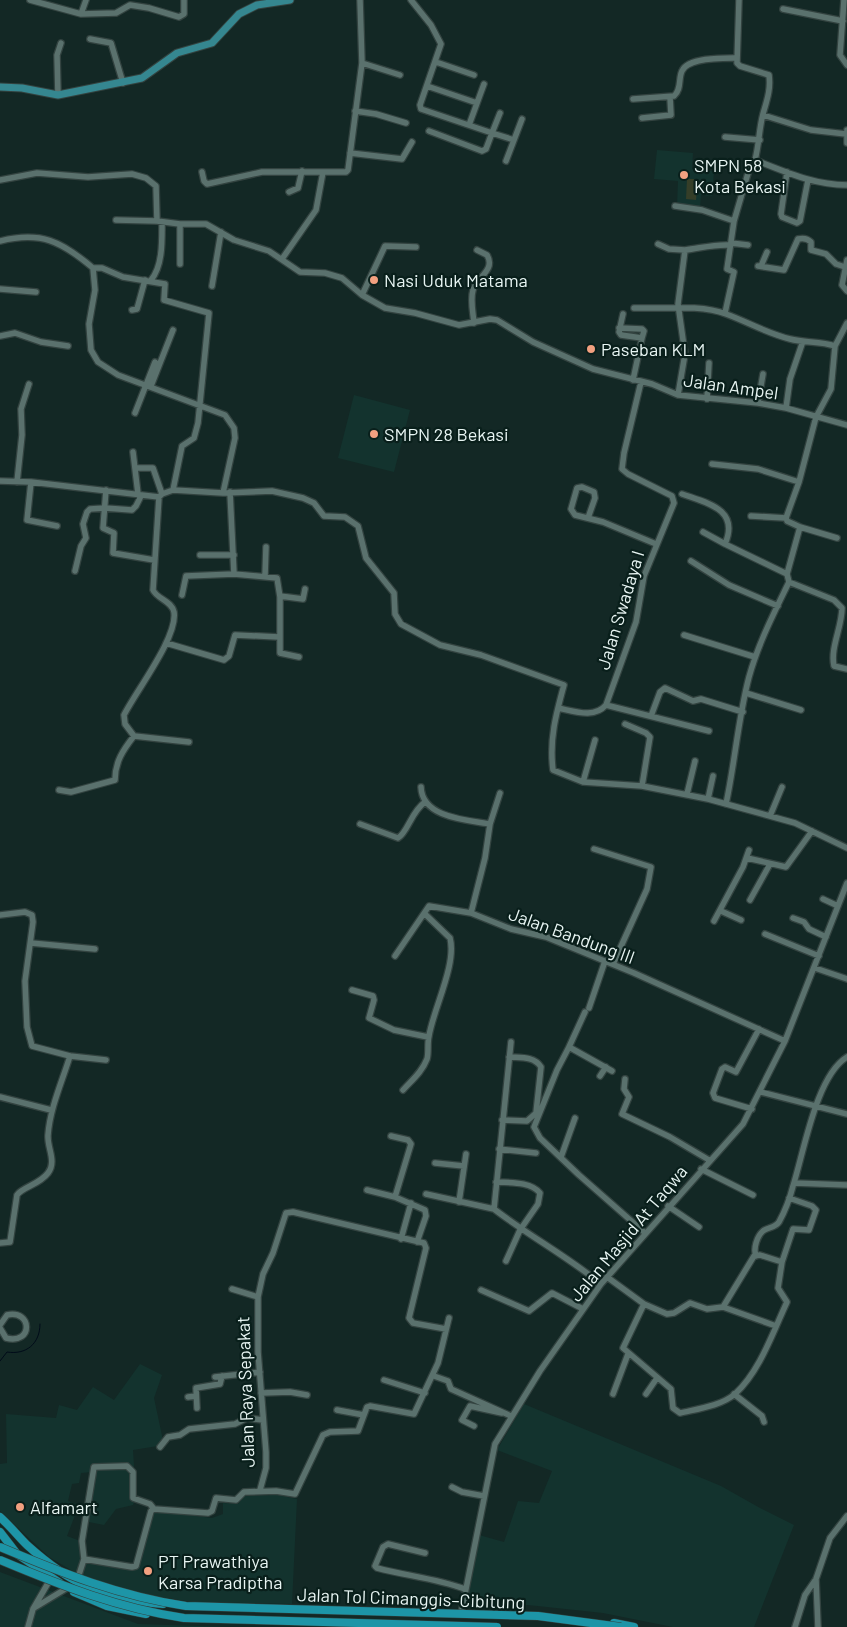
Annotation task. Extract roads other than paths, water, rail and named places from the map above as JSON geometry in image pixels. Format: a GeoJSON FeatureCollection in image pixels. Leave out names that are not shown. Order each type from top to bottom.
{"type":"FeatureCollection","features":[{"type":"Feature","properties":{"kind":"highway"},"geometry":{"type":"LineString","coordinates":[[0,1517],[52,1566],[76,1583],[113,1596],[149,1603],[583,1619],[634,1627]]}},
{"type":"Feature","properties":{"kind":"highway"},"geometry":{"type":"LineString","coordinates":[[0,1532],[17,1554],[67,1588],[93,1601],[147,1614],[234,1621],[438,1627]]}},
{"type":"Feature","properties":{"kind":"highway","name":"Jalan Tol Cimanggis–Cibitung"},"geometry":{"type":"LineString","coordinates":[[0,1547],[90,1584],[152,1601],[186,1606],[538,1616],[621,1627]]}},
{"type":"Feature","properties":{"kind":"highway","name":"Jalan Tol Cimanggis–Cibitung"},"geometry":{"type":"LineString","coordinates":[[0,1561],[86,1595],[150,1612],[184,1618],[497,1627]]}},
{"type":"Feature","properties":{"kind":"highway"},"geometry":{"type":"LineString","coordinates":[[371,1611],[375,1619],[373,1625]]}},
{"type":"Feature","properties":{"kind":"highway"},"geometry":{"type":"LineString","coordinates":[[392,1611],[388,1615],[392,1626]]}},
{"type":"Feature","properties":{"kind":"main road"},"geometry":{"type":"LineString","coordinates":[[0,87],[22,88],[58,95],[142,78],[178,53],[212,43],[239,14],[256,4],[290,0]]}},
{"type":"Feature","properties":{"kind":"street"},"geometry":{"type":"LineString","coordinates":[[30,0],[81,14],[116,13],[130,5],[149,8],[179,17],[184,14],[184,0]]}},
{"type":"Feature","properties":{"kind":"street"},"geometry":{"type":"LineString","coordinates":[[81,14],[86,0]]}},
{"type":"Feature","properties":{"kind":"street"},"geometry":{"type":"LineString","coordinates":[[202,172],[204,181],[207,184],[262,172],[346,172],[362,63],[360,0]]}},
{"type":"Feature","properties":{"kind":"street"},"geometry":{"type":"LineString","coordinates":[[411,0],[431,24],[441,44],[420,105],[421,109],[514,140]]}},
{"type":"Feature","properties":{"kind":"street"},"geometry":{"type":"LineString","coordinates":[[725,313],[734,272],[727,269],[734,221],[751,163],[755,160],[763,115],[769,96],[769,75],[740,66],[737,58],[739,0]]}},
{"type":"Feature","properties":{"kind":"street"},"geometry":{"type":"LineString","coordinates":[[844,0],[845,12],[842,21],[845,30],[840,55],[847,65]]}},
{"type":"Feature","properties":{"kind":"street"},"geometry":{"type":"LineString","coordinates":[[783,8],[842,21]]}},
{"type":"Feature","properties":{"kind":"street"},"geometry":{"type":"LineString","coordinates":[[90,39],[112,42],[123,83]]}},
{"type":"Feature","properties":{"kind":"street"},"geometry":{"type":"LineString","coordinates":[[58,95],[57,55],[61,43]]}},
{"type":"Feature","properties":{"kind":"street"},"geometry":{"type":"LineString","coordinates":[[633,98],[670,97],[676,95],[682,71],[688,65],[711,58],[737,58]]}},
{"type":"Feature","properties":{"kind":"street"},"geometry":{"type":"LineString","coordinates":[[436,62],[474,75]]}},
{"type":"Feature","properties":{"kind":"street"},"geometry":{"type":"LineString","coordinates":[[362,63],[400,75]]}},
{"type":"Feature","properties":{"kind":"street"},"geometry":{"type":"LineString","coordinates":[[469,125],[484,84]]}},
{"type":"Feature","properties":{"kind":"street"},"geometry":{"type":"LineString","coordinates":[[428,86],[477,103]]}},
{"type":"Feature","properties":{"kind":"street"},"geometry":{"type":"LineString","coordinates":[[642,118],[671,115],[670,97]]}},
{"type":"Feature","properties":{"kind":"street"},"geometry":{"type":"LineString","coordinates":[[355,111],[376,114],[406,123]]}},
{"type":"Feature","properties":{"kind":"street"},"geometry":{"type":"LineString","coordinates":[[429,131],[482,151],[486,149],[500,113]]}},
{"type":"Feature","properties":{"kind":"street"},"geometry":{"type":"LineString","coordinates":[[763,115],[811,130],[847,132],[847,143]]}},
{"type":"Feature","properties":{"kind":"street"},"geometry":{"type":"LineString","coordinates":[[506,161],[522,119]]}},
{"type":"Feature","properties":{"kind":"street"},"geometry":{"type":"LineString","coordinates":[[725,137],[760,140]]}},
{"type":"Feature","properties":{"kind":"street"},"geometry":{"type":"LineString","coordinates":[[350,153],[402,159],[412,142]]}},
{"type":"Feature","properties":{"kind":"street"},"geometry":{"type":"LineString","coordinates":[[755,160],[826,185],[847,185]]}},
{"type":"Feature","properties":{"kind":"street"},"geometry":{"type":"LineString","coordinates":[[289,192],[298,188],[302,171]]}},
{"type":"Feature","properties":{"kind":"street"},"geometry":{"type":"LineString","coordinates":[[282,259],[316,210],[323,172]]}},
{"type":"Feature","properties":{"kind":"street"},"geometry":{"type":"LineString","coordinates":[[787,172],[782,216],[788,220],[797,223],[800,221],[808,180]]}},
{"type":"Feature","properties":{"kind":"street"},"geometry":{"type":"LineString","coordinates":[[0,180],[37,173],[88,177],[132,174],[146,178],[156,186],[160,222],[160,254],[156,274],[148,280],[136,309],[132,310]]}},
{"type":"Feature","properties":{"kind":"street"},"geometry":{"type":"LineString","coordinates":[[675,206],[697,209],[734,221]]}},
{"type":"Feature","properties":{"kind":"street","name":"Jalan Ampel"},"geometry":{"type":"LineString","coordinates":[[116,220],[206,224],[234,240],[269,251],[300,272],[325,273],[342,278],[362,295],[385,308],[415,313],[459,325],[490,319],[497,320],[532,342],[584,366],[652,384],[678,395],[758,403],[786,408],[847,425]]}},
{"type":"Feature","properties":{"kind":"street"},"geometry":{"type":"LineString","coordinates":[[180,224],[180,264]]}},
{"type":"Feature","properties":{"kind":"street"},"geometry":{"type":"LineString","coordinates":[[212,286],[221,232]]}},
{"type":"Feature","properties":{"kind":"street"},"geometry":{"type":"LineString","coordinates":[[0,241],[30,236],[50,239],[79,256],[92,268],[94,290],[89,324],[91,350],[98,362],[118,375],[200,404],[225,415],[234,428],[235,438],[223,493]]}},
{"type":"Feature","properties":{"kind":"street"},"geometry":{"type":"LineString","coordinates":[[767,252],[760,266],[784,270],[798,239],[809,239],[811,250],[826,254],[836,264],[844,267]]}},
{"type":"Feature","properties":{"kind":"street"},"geometry":{"type":"LineString","coordinates":[[658,244],[668,249],[685,250],[699,249],[710,244],[748,245]]}},
{"type":"Feature","properties":{"kind":"street"},"geometry":{"type":"LineString","coordinates":[[362,295],[385,246],[416,247]]}},
{"type":"Feature","properties":{"kind":"street"},"geometry":{"type":"LineString","coordinates":[[474,323],[473,289],[488,270],[490,264],[487,255],[477,250]]}},
{"type":"Feature","properties":{"kind":"street"},"geometry":{"type":"LineString","coordinates":[[678,395],[686,354],[679,290],[685,250]]}},
{"type":"Feature","properties":{"kind":"street"},"geometry":{"type":"LineString","coordinates":[[847,260],[844,267],[842,284],[847,291]]}},
{"type":"Feature","properties":{"kind":"street"},"geometry":{"type":"LineString","coordinates":[[92,268],[102,268],[124,276],[165,284],[164,300],[210,313],[195,435],[192,440],[182,446],[173,490]]}},
{"type":"Feature","properties":{"kind":"street"},"geometry":{"type":"LineString","coordinates":[[0,290],[36,292]]}},
{"type":"Feature","properties":{"kind":"street"},"geometry":{"type":"LineString","coordinates":[[634,308],[697,308],[725,313],[756,328],[792,340],[803,340],[835,346]]}},
{"type":"Feature","properties":{"kind":"street"},"geometry":{"type":"LineString","coordinates":[[623,314],[620,328],[621,335],[642,338],[633,380]]}},
{"type":"Feature","properties":{"kind":"street"},"geometry":{"type":"LineString","coordinates":[[786,518],[799,482],[816,417],[834,381],[835,346],[847,323]]}},
{"type":"Feature","properties":{"kind":"street"},"geometry":{"type":"LineString","coordinates":[[135,413],[173,330]]}},
{"type":"Feature","properties":{"kind":"street"},"geometry":{"type":"LineString","coordinates":[[0,336],[15,333],[68,346]]}},
{"type":"Feature","properties":{"kind":"street"},"geometry":{"type":"LineString","coordinates":[[786,408],[790,379],[803,340]]}},
{"type":"Feature","properties":{"kind":"street"},"geometry":{"type":"LineString","coordinates":[[149,385],[154,362]]}},
{"type":"Feature","properties":{"kind":"street"},"geometry":{"type":"LineString","coordinates":[[707,399],[709,363]]}},
{"type":"Feature","properties":{"kind":"street"},"geometry":{"type":"LineString","coordinates":[[758,403],[763,374]]}},
{"type":"Feature","properties":{"kind":"street","name":"Jalan Swadaya I"},"geometry":{"type":"LineString","coordinates":[[606,705],[636,622],[644,576],[674,503],[672,496],[628,474],[622,466],[641,382]]}},
{"type":"Feature","properties":{"kind":"street"},"geometry":{"type":"LineString","coordinates":[[17,482],[22,435],[21,409],[28,384]]}},
{"type":"Feature","properties":{"kind":"street"},"geometry":{"type":"LineString","coordinates":[[75,571],[81,546],[86,538],[83,524],[87,512],[90,509],[105,508],[132,510],[136,506],[140,495],[133,452]]}},
{"type":"Feature","properties":{"kind":"street"},"geometry":{"type":"LineString","coordinates":[[712,464],[758,469],[799,482]]}},
{"type":"Feature","properties":{"kind":"street"},"geometry":{"type":"LineString","coordinates":[[135,468],[153,468],[160,496],[153,590],[171,605],[174,611],[166,643],[124,715],[125,724],[134,736],[189,742]]}},
{"type":"Feature","properties":{"kind":"street"},"geometry":{"type":"LineString","coordinates":[[0,481],[31,482],[140,495],[160,496],[173,490],[223,493],[272,491],[303,498],[314,503],[324,516],[345,517],[352,520],[358,526],[366,558],[394,593],[395,614],[401,624],[440,645],[482,655],[564,685],[552,732],[553,770],[583,782],[642,786],[708,799],[795,823],[847,848]]}},
{"type":"Feature","properties":{"kind":"street"},"geometry":{"type":"LineString","coordinates":[[31,482],[27,521],[57,526]]}},
{"type":"Feature","properties":{"kind":"street"},"geometry":{"type":"LineString","coordinates":[[588,518],[595,498],[594,492],[582,487],[577,488],[572,513],[588,518],[603,522],[656,544]]}},
{"type":"Feature","properties":{"kind":"street"},"geometry":{"type":"LineString","coordinates":[[106,490],[103,528],[114,533],[114,553],[154,560]]}},
{"type":"Feature","properties":{"kind":"street"},"geometry":{"type":"LineString","coordinates":[[230,492],[234,574]]}},
{"type":"Feature","properties":{"kind":"street"},"geometry":{"type":"LineString","coordinates":[[682,494],[714,505],[723,512],[729,534],[725,544]]}},
{"type":"Feature","properties":{"kind":"street"},"geometry":{"type":"LineString","coordinates":[[751,516],[786,518],[787,521],[800,527],[837,538]]}},
{"type":"Feature","properties":{"kind":"street"},"geometry":{"type":"LineString","coordinates":[[726,804],[736,736],[755,658],[789,582],[786,574],[800,527]]}},
{"type":"Feature","properties":{"kind":"street"},"geometry":{"type":"LineString","coordinates":[[703,532],[786,574]]}},
{"type":"Feature","properties":{"kind":"street"},"geometry":{"type":"LineString","coordinates":[[265,576],[266,547]]}},
{"type":"Feature","properties":{"kind":"street"},"geometry":{"type":"LineString","coordinates":[[200,555],[234,555]]}},
{"type":"Feature","properties":{"kind":"street"},"geometry":{"type":"LineString","coordinates":[[691,561],[728,585],[778,606]]}},
{"type":"Feature","properties":{"kind":"street"},"geometry":{"type":"LineString","coordinates":[[182,595],[184,576],[234,574],[277,578],[280,596],[280,653],[299,656]]}},
{"type":"Feature","properties":{"kind":"street"},"geometry":{"type":"LineString","coordinates":[[789,582],[834,600],[842,608],[842,620],[833,659],[834,666],[847,669]]}},
{"type":"Feature","properties":{"kind":"street"},"geometry":{"type":"LineString","coordinates":[[280,596],[303,599],[305,589]]}},
{"type":"Feature","properties":{"kind":"street"},"geometry":{"type":"LineString","coordinates":[[166,643],[224,660],[229,656],[235,635],[279,636]]}},
{"type":"Feature","properties":{"kind":"street"},"geometry":{"type":"LineString","coordinates":[[684,635],[755,658]]}},
{"type":"Feature","properties":{"kind":"street"},"geometry":{"type":"LineString","coordinates":[[651,716],[660,692],[665,688],[693,701],[700,698],[743,712]]}},
{"type":"Feature","properties":{"kind":"street"},"geometry":{"type":"LineString","coordinates":[[746,692],[801,710]]}},
{"type":"Feature","properties":{"kind":"street"},"geometry":{"type":"LineString","coordinates":[[558,708],[590,714],[601,711],[606,705],[709,731]]}},
{"type":"Feature","properties":{"kind":"street"},"geometry":{"type":"LineString","coordinates":[[625,724],[650,736],[642,786]]}},
{"type":"Feature","properties":{"kind":"street"},"geometry":{"type":"LineString","coordinates":[[59,790],[71,792],[115,780],[115,768],[120,755],[134,736]]}},
{"type":"Feature","properties":{"kind":"street"},"geometry":{"type":"LineString","coordinates":[[583,782],[595,740]]}},
{"type":"Feature","properties":{"kind":"street"},"geometry":{"type":"LineString","coordinates":[[687,794],[695,761]]}},
{"type":"Feature","properties":{"kind":"street"},"geometry":{"type":"LineString","coordinates":[[708,799],[714,776]]}},
{"type":"Feature","properties":{"kind":"street"},"geometry":{"type":"LineString","coordinates":[[421,787],[425,802],[436,810],[452,817],[490,824]]}},
{"type":"Feature","properties":{"kind":"street"},"geometry":{"type":"LineString","coordinates":[[770,816],[782,787]]}},
{"type":"Feature","properties":{"kind":"street"},"geometry":{"type":"LineString","coordinates":[[470,913],[485,858],[490,824],[500,793]]}},
{"type":"Feature","properties":{"kind":"street"},"geometry":{"type":"LineString","coordinates":[[360,824],[398,838],[402,835],[414,812],[425,802]]}},
{"type":"Feature","properties":{"kind":"street"},"geometry":{"type":"LineString","coordinates":[[747,858],[781,867],[789,865],[812,831]]}},
{"type":"Feature","properties":{"kind":"street"},"geometry":{"type":"LineString","coordinates":[[594,849],[651,867],[647,889],[612,964]]}},
{"type":"Feature","properties":{"kind":"street"},"geometry":{"type":"LineString","coordinates":[[714,921],[721,911],[747,858],[749,850]]}},
{"type":"Feature","properties":{"kind":"street"},"geometry":{"type":"LineString","coordinates":[[750,900],[770,864]]}},
{"type":"Feature","properties":{"kind":"street","name":"Jalan Masjid At Taqwa"},"geometry":{"type":"LineString","coordinates":[[462,1614],[465,1589],[495,1444],[511,1416],[600,1284],[701,1168],[743,1124],[761,1092],[785,1041],[847,883]]}},
{"type":"Feature","properties":{"kind":"street"},"geometry":{"type":"LineString","coordinates":[[823,899],[838,906]]}},
{"type":"Feature","properties":{"kind":"street","name":"Jalan Bandung III"},"geometry":{"type":"LineString","coordinates":[[425,914],[429,906],[432,905],[470,913],[511,929],[546,938],[612,964],[785,1041]]}},
{"type":"Feature","properties":{"kind":"street"},"geometry":{"type":"LineString","coordinates":[[721,911],[741,920]]}},
{"type":"Feature","properties":{"kind":"street"},"geometry":{"type":"LineString","coordinates":[[0,916],[25,912],[31,914],[33,922],[25,981],[27,1027],[32,1046],[70,1056],[106,1060]]}},
{"type":"Feature","properties":{"kind":"street"},"geometry":{"type":"LineString","coordinates":[[395,956],[425,914],[451,940],[444,981],[428,1037],[427,1059],[420,1072],[403,1090]]}},
{"type":"Feature","properties":{"kind":"street"},"geometry":{"type":"LineString","coordinates":[[793,918],[804,922],[809,929],[826,937]]}},
{"type":"Feature","properties":{"kind":"street"},"geometry":{"type":"LineString","coordinates":[[764,934],[819,956]]}},
{"type":"Feature","properties":{"kind":"street"},"geometry":{"type":"LineString","coordinates":[[31,943],[95,949]]}},
{"type":"Feature","properties":{"kind":"street"},"geometry":{"type":"LineString","coordinates":[[605,961],[587,1010],[557,1070],[534,1127],[540,1138],[645,1233]]}},
{"type":"Feature","properties":{"kind":"street"},"geometry":{"type":"LineString","coordinates":[[815,968],[847,979]]}},
{"type":"Feature","properties":{"kind":"street"},"geometry":{"type":"LineString","coordinates":[[352,990],[373,996],[374,1000],[369,1018],[394,1030],[428,1037]]}},
{"type":"Feature","properties":{"kind":"street"},"geometry":{"type":"LineString","coordinates":[[752,1109],[715,1098],[713,1093],[722,1069],[725,1067],[736,1072],[759,1029]]}},
{"type":"Feature","properties":{"kind":"street"},"geometry":{"type":"LineString","coordinates":[[494,1209],[511,1042]]}},
{"type":"Feature","properties":{"kind":"street"},"geometry":{"type":"LineString","coordinates":[[570,1047],[612,1071]]}},
{"type":"Feature","properties":{"kind":"street"},"geometry":{"type":"LineString","coordinates":[[0,1243],[10,1242],[19,1192],[36,1185],[49,1171],[52,1156],[48,1138],[51,1110],[70,1056]]}},
{"type":"Feature","properties":{"kind":"street"},"geometry":{"type":"LineString","coordinates":[[723,1307],[756,1256],[755,1245],[762,1231],[778,1223],[790,1198],[817,1105],[830,1074],[839,1062],[847,1057]]}},
{"type":"Feature","properties":{"kind":"street"},"geometry":{"type":"LineString","coordinates":[[502,1120],[527,1121],[536,1113],[541,1067],[538,1062],[529,1058],[509,1058]]}},
{"type":"Feature","properties":{"kind":"street"},"geometry":{"type":"LineString","coordinates":[[600,1076],[606,1067]]}},
{"type":"Feature","properties":{"kind":"street"},"geometry":{"type":"LineString","coordinates":[[625,1079],[624,1090],[629,1097],[623,1115],[670,1137],[709,1160]]}},
{"type":"Feature","properties":{"kind":"street"},"geometry":{"type":"LineString","coordinates":[[761,1092],[847,1114]]}},
{"type":"Feature","properties":{"kind":"street"},"geometry":{"type":"LineString","coordinates":[[0,1097],[51,1110]]}},
{"type":"Feature","properties":{"kind":"street"},"geometry":{"type":"LineString","coordinates":[[561,1157],[575,1118]]}},
{"type":"Feature","properties":{"kind":"street"},"geometry":{"type":"LineString","coordinates":[[391,1136],[408,1140],[411,1144],[396,1197]]}},
{"type":"Feature","properties":{"kind":"street"},"geometry":{"type":"LineString","coordinates":[[499,1149],[536,1153]]}},
{"type":"Feature","properties":{"kind":"street"},"geometry":{"type":"LineString","coordinates":[[459,1202],[466,1154]]}},
{"type":"Feature","properties":{"kind":"street"},"geometry":{"type":"LineString","coordinates":[[435,1163],[464,1166]]}},
{"type":"Feature","properties":{"kind":"street"},"geometry":{"type":"LineString","coordinates":[[701,1168],[753,1195]]}},
{"type":"Feature","properties":{"kind":"street"},"geometry":{"type":"LineString","coordinates":[[496,1182],[517,1183],[536,1188],[540,1193],[538,1204],[520,1230],[506,1261]]}},
{"type":"Feature","properties":{"kind":"street"},"geometry":{"type":"LineString","coordinates":[[794,1183],[847,1185]]}},
{"type":"Feature","properties":{"kind":"street"},"geometry":{"type":"LineString","coordinates":[[367,1190],[396,1197],[426,1212],[416,1242]]}},
{"type":"Feature","properties":{"kind":"street"},"geometry":{"type":"LineString","coordinates":[[426,1194],[494,1209],[520,1230],[562,1254],[600,1284]]}},
{"type":"Feature","properties":{"kind":"street"},"geometry":{"type":"LineString","coordinates":[[644,1304],[622,1345],[628,1354],[671,1389],[673,1408],[680,1413],[720,1402],[734,1394],[750,1376],[787,1302],[778,1288],[782,1262],[793,1229],[809,1230],[816,1210],[812,1206],[790,1198]]}},
{"type":"Feature","properties":{"kind":"street"},"geometry":{"type":"LineString","coordinates":[[411,1203],[401,1239],[424,1243],[426,1248],[409,1318],[413,1322],[446,1330]]}},
{"type":"Feature","properties":{"kind":"street"},"geometry":{"type":"LineString","coordinates":[[668,1206],[699,1227]]}},
{"type":"Feature","properties":{"kind":"street","name":"Jalan Raya Sepakat"},"geometry":{"type":"LineString","coordinates":[[154,1509],[208,1513],[212,1511],[216,1498],[236,1500],[244,1492],[260,1490],[266,1468],[260,1372],[258,1297],[263,1274],[273,1253],[286,1213],[293,1212],[401,1239]]}},
{"type":"Feature","properties":{"kind":"street"},"geometry":{"type":"LineString","coordinates":[[756,1256],[782,1262]]}},
{"type":"Feature","properties":{"kind":"street"},"geometry":{"type":"LineString","coordinates":[[607,1277],[644,1304],[666,1314],[674,1313],[690,1303],[706,1309],[723,1307],[776,1326]]}},
{"type":"Feature","properties":{"kind":"street"},"geometry":{"type":"LineString","coordinates":[[232,1289],[258,1297]]}},
{"type":"Feature","properties":{"kind":"street"},"geometry":{"type":"LineString","coordinates":[[481,1290],[529,1311],[551,1293],[583,1309]]}},
{"type":"Feature","properties":{"kind":"street"},"geometry":{"type":"LineString","coordinates":[[7,1315],[20,1315],[25,1321],[26,1330],[22,1337],[14,1340],[6,1338],[0,1332],[0,1326],[7,1315]]}},
{"type":"Feature","properties":{"kind":"street"},"geometry":{"type":"LineString","coordinates":[[260,1490],[295,1494],[323,1435],[330,1432],[358,1431],[367,1407],[414,1414],[434,1376],[449,1318]]}},
{"type":"Feature","properties":{"kind":"street"},"geometry":{"type":"LineString","coordinates":[[613,1394],[628,1354]]}},
{"type":"Feature","properties":{"kind":"street"},"geometry":{"type":"LineString","coordinates":[[215,1377],[260,1372]]}},
{"type":"Feature","properties":{"kind":"street"},"geometry":{"type":"LineString","coordinates":[[197,1408],[197,1387],[220,1384],[222,1376]]}},
{"type":"Feature","properties":{"kind":"street"},"geometry":{"type":"LineString","coordinates":[[434,1376],[448,1381],[451,1389],[511,1416]]}},
{"type":"Feature","properties":{"kind":"street"},"geometry":{"type":"LineString","coordinates":[[646,1394],[657,1378]]}},
{"type":"Feature","properties":{"kind":"street"},"geometry":{"type":"LineString","coordinates":[[384,1380],[425,1393]]}},
{"type":"Feature","properties":{"kind":"street"},"geometry":{"type":"LineString","coordinates":[[261,1393],[290,1392],[307,1395]]}},
{"type":"Feature","properties":{"kind":"street"},"geometry":{"type":"LineString","coordinates":[[734,1394],[762,1416],[764,1422]]}},
{"type":"Feature","properties":{"kind":"street"},"geometry":{"type":"LineString","coordinates":[[188,1397],[196,1396]]}},
{"type":"Feature","properties":{"kind":"street"},"geometry":{"type":"LineString","coordinates":[[474,1426],[462,1420],[470,1406],[504,1413]]}},
{"type":"Feature","properties":{"kind":"street"},"geometry":{"type":"LineString","coordinates":[[337,1410],[364,1415]]}},
{"type":"Feature","properties":{"kind":"street"},"geometry":{"type":"LineString","coordinates":[[160,1447],[168,1437],[180,1435],[189,1429],[235,1424],[247,1418],[263,1420]]}},
{"type":"Feature","properties":{"kind":"street"},"geometry":{"type":"LineString","coordinates":[[76,1583],[84,1559],[82,1542],[94,1468],[127,1466],[133,1472],[133,1498],[150,1504],[154,1509],[151,1512],[136,1566],[132,1567],[84,1559]]}},
{"type":"Feature","properties":{"kind":"street"},"geometry":{"type":"LineString","coordinates":[[452,1487],[462,1492],[484,1496]]}},
{"type":"Feature","properties":{"kind":"street"},"geometry":{"type":"LineString","coordinates":[[795,1627],[805,1595],[816,1579],[830,1538],[847,1516]]}},
{"type":"Feature","properties":{"kind":"street"},"geometry":{"type":"LineString","coordinates":[[425,1553],[388,1544],[383,1547],[375,1566],[406,1576],[437,1579],[465,1589]]}},
{"type":"Feature","properties":{"kind":"street"},"geometry":{"type":"LineString","coordinates":[[0,1561],[26,1569],[38,1568]]}},
{"type":"Feature","properties":{"kind":"street"},"geometry":{"type":"LineString","coordinates":[[28,1627],[33,1609],[52,1576]]}},
{"type":"Feature","properties":{"kind":"street"},"geometry":{"type":"LineString","coordinates":[[816,1579],[818,1627]]}},
{"type":"Feature","properties":{"kind":"street"},"geometry":{"type":"LineString","coordinates":[[33,1609],[67,1588]]}},
{"type":"Feature","properties":{"kind":"waterway"},"geometry":{"type":"LineString","coordinates":[[0,1361],[7,1352],[20,1352],[31,1347],[38,1337],[40,1324]]}},
{"type":"Feature","properties":{"kind":"place","name":"SMPN 58 Kota Bekasi"},"geometry":{"type":"Point","coordinates":[684,175]}},
{"type":"Feature","properties":{"kind":"place","name":"Nasi Uduk Matama"},"geometry":{"type":"Point","coordinates":[374,280]}},
{"type":"Feature","properties":{"kind":"place","name":"Paseban KLM"},"geometry":{"type":"Point","coordinates":[591,349]}},
{"type":"Feature","properties":{"kind":"place","name":"SMPN 28 Bekasi"},"geometry":{"type":"Point","coordinates":[374,434]}},
{"type":"Feature","properties":{"kind":"place","name":"Alfamart"},"geometry":{"type":"Point","coordinates":[20,1507]}},
{"type":"Feature","properties":{"kind":"place","name":"PT Prawathiya Karsa Pradiptha"},"geometry":{"type":"Point","coordinates":[148,1571]}}]}
